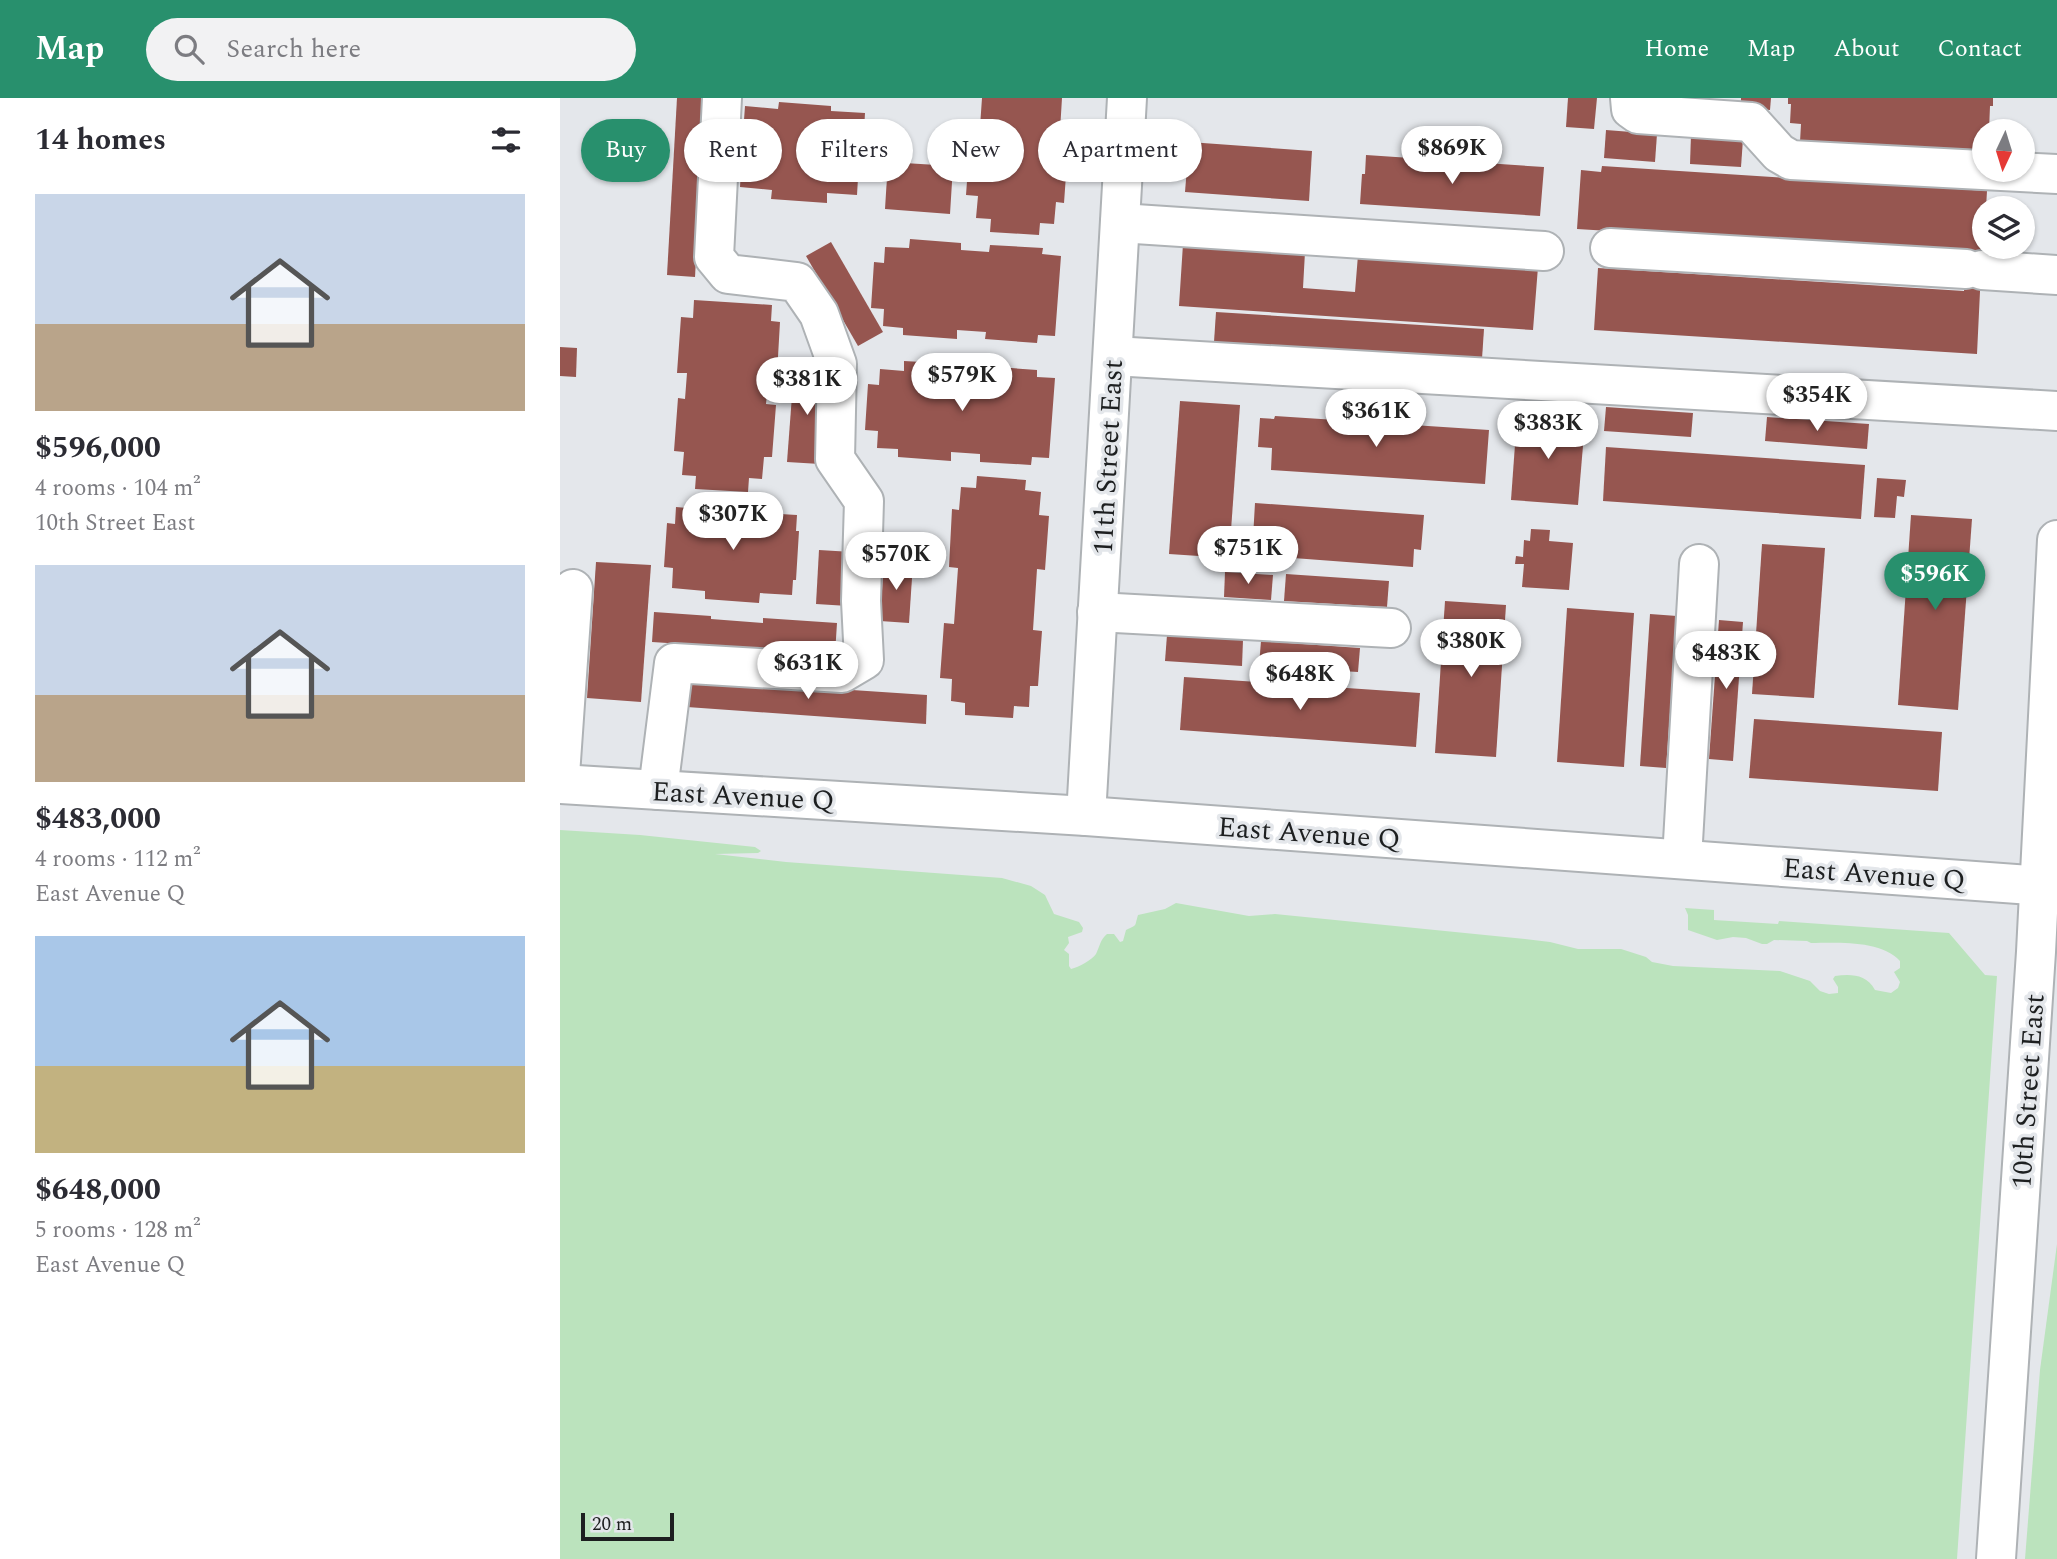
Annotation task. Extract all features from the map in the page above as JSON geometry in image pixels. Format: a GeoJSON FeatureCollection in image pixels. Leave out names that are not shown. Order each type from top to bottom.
{"type":"FeatureCollection","features":[{"type":"Feature","properties":{"kind":"main road"},"geometry":{"type":"LineString","coordinates":[[658,790],[674,663],[842,673],[864,660],[861,601],[864,501],[835,459],[837,364],[819,314],[797,282],[728,274],[714,257],[722,98]]}},
{"type":"Feature","properties":{"kind":"main road","name":"11th Street East"},"geometry":{"type":"LineString","coordinates":[[1086,816],[1127,98]]}},
{"type":"Feature","properties":{"kind":"main road"},"geometry":{"type":"LineString","coordinates":[[1630,98],[1630,109],[1638,114],[1719,109],[1751,122],[1779,153],[1791,160],[2057,174]]}},
{"type":"Feature","properties":{"kind":"main road"},"geometry":{"type":"LineString","coordinates":[[1120,223],[1544,251]]}},
{"type":"Feature","properties":{"kind":"main road"},"geometry":{"type":"LineString","coordinates":[[1610,248],[2057,275]]}},
{"type":"Feature","properties":{"kind":"main road"},"geometry":{"type":"LineString","coordinates":[[1113,356],[2057,411]]}},
{"type":"Feature","properties":{"kind":"main road","name":"10th Street East"},"geometry":{"type":"LineString","coordinates":[[1996,1559],[2048,886],[2057,540]]}},
{"type":"Feature","properties":{"kind":"main road"},"geometry":{"type":"LineString","coordinates":[[1682,859],[1699,564]]}},
{"type":"Feature","properties":{"kind":"main road"},"geometry":{"type":"LineString","coordinates":[[560,775],[573,589]]}},
{"type":"Feature","properties":{"kind":"main road"},"geometry":{"type":"LineString","coordinates":[[1097,611],[1391,628]]}},
{"type":"Feature","properties":{"kind":"main road","name":"East Avenue Q"},"geometry":{"type":"LineString","coordinates":[[560,784],[1086,816],[2048,886]]}},
{"type":"Feature","properties":{"kind":"green space"},"geometry":{"type":"Polygon","coordinates":[[[560,830],[755,847],[761,851],[715,854],[786,862],[1002,878],[1031,886],[1045,895],[1054,914],[1079,922],[1083,928],[1082,932],[1068,937],[1069,943],[1064,950],[1069,954],[1071,969],[1094,956],[1107,934],[1114,934],[1120,942],[1123,941],[1126,930],[1135,925],[1138,915],[1165,909],[1176,903],[1249,916],[1275,914],[1525,939],[1578,949],[1621,949],[1646,957],[1652,962],[1673,966],[1780,971],[1810,981],[1820,991],[1829,994],[1838,993],[1833,979],[1835,976],[1847,975],[1863,978],[1875,990],[1891,993],[1898,988],[1900,982],[1894,972],[1900,968],[1900,961],[1882,949],[1858,944],[1774,940],[1762,944],[1733,937],[1717,940],[1688,930],[1685,908],[1714,910],[1714,920],[1778,924],[1779,921],[1949,933],[1985,975],[1997,976],[1957,1559],[560,1559],[560,830]]]}},
{"type":"Feature","properties":{"kind":"green space"},"geometry":{"type":"Polygon","coordinates":[[[2057,1244],[2057,1559],[2025,1559],[2040,1370],[2057,1244]]]}},
{"type":"Feature","properties":{"kind":"building"},"geometry":{"type":"Polygon","coordinates":[[[677,98],[705,98],[704,119],[684,119],[684,182],[700,182],[695,277],[667,275],[677,98]]]}},
{"type":"Feature","properties":{"kind":"building"},"geometry":{"type":"Polygon","coordinates":[[[982,98],[1062,98],[1061,119],[1038,119],[1038,182],[1066,182],[1064,203],[1056,202],[1054,224],[1040,223],[1039,235],[990,232],[991,219],[976,218],[978,196],[966,195],[967,182],[1024,182],[1024,119],[981,119],[982,98]]]}},
{"type":"Feature","properties":{"kind":"building"},"geometry":{"type":"Polygon","coordinates":[[[1568,98],[1597,98],[1594,129],[1566,127],[1568,98]]]}},
{"type":"Feature","properties":{"kind":"building"},"geometry":{"type":"Polygon","coordinates":[[[1741,98],[1771,98],[1770,110],[1741,107],[1741,98]]]}},
{"type":"Feature","properties":{"kind":"building"},"geometry":{"type":"Polygon","coordinates":[[[1788,98],[1993,98],[1989,119],[1972,119],[1972,152],[1800,142],[1801,124],[1790,123],[1791,104],[1788,104],[1788,98]]]}},
{"type":"Feature","properties":{"kind":"building"},"geometry":{"type":"Polygon","coordinates":[[[779,102],[831,106],[831,111],[865,113],[865,119],[796,119],[796,182],[858,182],[857,195],[827,193],[827,203],[771,199],[772,190],[740,187],[740,182],[782,182],[782,119],[744,119],[745,106],[778,109],[779,102]]]}},
{"type":"Feature","properties":{"kind":"building"},"geometry":{"type":"Polygon","coordinates":[[[1606,130],[1657,134],[1655,162],[1604,158],[1606,130]]]}},
{"type":"Feature","properties":{"kind":"building"},"geometry":{"type":"Polygon","coordinates":[[[1691,135],[1743,139],[1741,167],[1690,164],[1691,135]]]}},
{"type":"Feature","properties":{"kind":"building"},"geometry":{"type":"Polygon","coordinates":[[[1202,143],[1312,151],[1309,201],[1185,192],[1186,182],[1202,182],[1202,143]]]}},
{"type":"Feature","properties":{"kind":"building"},"geometry":{"type":"Polygon","coordinates":[[[1366,155],[1544,167],[1540,216],[1360,204],[1366,155]]]}},
{"type":"Feature","properties":{"kind":"building"},"geometry":{"type":"Polygon","coordinates":[[[913,164],[927,164],[927,182],[952,182],[950,214],[885,209],[887,182],[913,182],[913,164]]]}},
{"type":"Feature","properties":{"kind":"building"},"geometry":{"type":"Polygon","coordinates":[[[1602,166],[1987,191],[1987,196],[1972,196],[1972,259],[1982,259],[1977,354],[1594,330],[1598,268],[1964,291],[1967,253],[1577,229],[1581,170],[1601,172],[1602,166]]]}},
{"type":"Feature","properties":{"kind":"building"},"geometry":{"type":"Polygon","coordinates":[[[910,239],[961,243],[961,250],[989,252],[990,245],[1043,248],[1042,254],[1061,256],[1055,336],[1038,335],[1037,343],[985,339],[986,332],[957,330],[957,339],[903,335],[903,328],[883,326],[884,309],[871,308],[874,262],[884,263],[885,247],[909,248],[910,239]]]}},
{"type":"Feature","properties":{"kind":"building"},"geometry":{"type":"Polygon","coordinates":[[[831,242],[883,332],[858,346],[806,256],[831,242]]]}},
{"type":"Feature","properties":{"kind":"building"},"geometry":{"type":"Polygon","coordinates":[[[1183,244],[1305,252],[1303,288],[1355,292],[1358,255],[1538,267],[1533,330],[1179,306],[1183,244]]]}},
{"type":"Feature","properties":{"kind":"building"},"geometry":{"type":"Polygon","coordinates":[[[694,300],[772,305],[771,321],[780,322],[777,374],[769,374],[766,404],[776,405],[772,457],[764,457],[762,479],[749,478],[748,492],[695,489],[696,476],[682,475],[684,452],[674,451],[678,398],[685,399],[687,373],[677,373],[681,317],[693,318],[694,300]]]}},
{"type":"Feature","properties":{"kind":"building"},"geometry":{"type":"Polygon","coordinates":[[[1216,312],[1484,329],[1482,359],[1214,342],[1216,312]]]}},
{"type":"Feature","properties":{"kind":"building"},"geometry":{"type":"Polygon","coordinates":[[[560,347],[577,348],[576,377],[560,376],[560,347]]]}},
{"type":"Feature","properties":{"kind":"building"},"geometry":{"type":"Polygon","coordinates":[[[904,361],[956,364],[955,373],[984,375],[984,366],[1037,370],[1037,377],[1055,378],[1049,458],[1032,457],[1031,465],[980,462],[980,454],[951,452],[951,461],[898,457],[898,449],[877,448],[878,431],[865,430],[868,384],[879,385],[880,369],[904,371],[904,361]]]}},
{"type":"Feature","properties":{"kind":"building"},"geometry":{"type":"Polygon","coordinates":[[[794,369],[826,372],[820,464],[787,462],[794,369]]]}},
{"type":"Feature","properties":{"kind":"building"},"geometry":{"type":"Polygon","coordinates":[[[1180,401],[1240,405],[1229,558],[1169,554],[1180,401]]]}},
{"type":"Feature","properties":{"kind":"building"},"geometry":{"type":"Polygon","coordinates":[[[1606,407],[1693,413],[1691,437],[1604,431],[1606,407]]]}},
{"type":"Feature","properties":{"kind":"building"},"geometry":{"type":"Polygon","coordinates":[[[1275,416],[1489,430],[1485,484],[1271,470],[1272,448],[1258,447],[1260,418],[1274,419],[1275,416]]]}},
{"type":"Feature","properties":{"kind":"building"},"geometry":{"type":"Polygon","coordinates":[[[1517,417],[1585,422],[1578,505],[1511,500],[1517,417]]]}},
{"type":"Feature","properties":{"kind":"building"},"geometry":{"type":"Polygon","coordinates":[[[1767,417],[1869,424],[1867,449],[1765,441],[1767,417]]]}},
{"type":"Feature","properties":{"kind":"building"},"geometry":{"type":"Polygon","coordinates":[[[1606,447],[1865,465],[1861,519],[1603,501],[1606,447]]]}},
{"type":"Feature","properties":{"kind":"building"},"geometry":{"type":"Polygon","coordinates":[[[977,476],[1026,480],[1025,490],[1041,492],[1039,515],[1049,516],[1045,570],[1037,569],[1033,630],[1042,631],[1038,686],[1030,686],[1029,707],[1014,706],[1013,718],[965,715],[965,703],[951,701],[952,679],[940,678],[944,623],[954,624],[958,568],[949,567],[952,509],[959,510],[961,487],[976,488],[977,476]]]}},
{"type":"Feature","properties":{"kind":"building"},"geometry":{"type":"Polygon","coordinates":[[[1877,478],[1906,480],[1904,497],[1897,496],[1895,518],[1874,517],[1877,478]]]}},
{"type":"Feature","properties":{"kind":"building"},"geometry":{"type":"Polygon","coordinates":[[[711,502],[763,505],[763,513],[797,515],[796,531],[799,531],[796,580],[793,580],[792,595],[760,593],[759,603],[705,599],[705,591],[672,588],[673,568],[664,567],[667,523],[675,524],[676,507],[710,510],[711,502]]]}},
{"type":"Feature","properties":{"kind":"building"},"geometry":{"type":"Polygon","coordinates":[[[1255,503],[1424,515],[1421,550],[1414,549],[1413,567],[1252,555],[1255,503]]]}},
{"type":"Feature","properties":{"kind":"building"},"geometry":{"type":"Polygon","coordinates":[[[1911,515],[1972,519],[1958,710],[1898,705],[1911,515]]]}},
{"type":"Feature","properties":{"kind":"building"},"geometry":{"type":"Polygon","coordinates":[[[1531,529],[1550,530],[1549,541],[1573,543],[1569,590],[1522,587],[1524,564],[1515,564],[1516,556],[1523,557],[1524,540],[1530,541],[1531,529]]]}},
{"type":"Feature","properties":{"kind":"building"},"geometry":{"type":"Polygon","coordinates":[[[1762,544],[1825,548],[1814,698],[1752,694],[1762,544]]]}},
{"type":"Feature","properties":{"kind":"building"},"geometry":{"type":"Polygon","coordinates":[[[819,550],[852,552],[848,606],[816,604],[819,550]]]}},
{"type":"Feature","properties":{"kind":"building"},"geometry":{"type":"Polygon","coordinates":[[[884,561],[913,563],[909,623],[880,621],[884,561]]]}},
{"type":"Feature","properties":{"kind":"building"},"geometry":{"type":"Polygon","coordinates":[[[596,562],[651,565],[641,702],[587,698],[596,562]]]}},
{"type":"Feature","properties":{"kind":"building"},"geometry":{"type":"Polygon","coordinates":[[[1225,572],[1273,575],[1271,600],[1224,597],[1225,572]]]}},
{"type":"Feature","properties":{"kind":"building"},"geometry":{"type":"Polygon","coordinates":[[[1286,574],[1389,581],[1387,607],[1284,601],[1286,574]]]}},
{"type":"Feature","properties":{"kind":"building"},"geometry":{"type":"Polygon","coordinates":[[[1445,601],[1506,605],[1496,757],[1435,753],[1445,601]]]}},
{"type":"Feature","properties":{"kind":"building"},"geometry":{"type":"Polygon","coordinates":[[[1567,608],[1634,613],[1624,767],[1557,762],[1567,608]]]}},
{"type":"Feature","properties":{"kind":"building"},"geometry":{"type":"Polygon","coordinates":[[[654,612],[763,623],[763,618],[837,623],[835,654],[652,642],[654,612]]]}},
{"type":"Feature","properties":{"kind":"building"},"geometry":{"type":"Polygon","coordinates":[[[1650,614],[1677,616],[1666,768],[1640,766],[1650,614]]]}},
{"type":"Feature","properties":{"kind":"building"},"geometry":{"type":"Polygon","coordinates":[[[1719,620],[1743,622],[1733,761],[1709,759],[1719,620]]]}},
{"type":"Feature","properties":{"kind":"building"},"geometry":{"type":"Polygon","coordinates":[[[1167,635],[1243,640],[1242,666],[1165,661],[1167,635]]]}},
{"type":"Feature","properties":{"kind":"building"},"geometry":{"type":"Polygon","coordinates":[[[1261,641],[1360,648],[1358,672],[1259,666],[1261,641]]]}},
{"type":"Feature","properties":{"kind":"building"},"geometry":{"type":"Polygon","coordinates":[[[1184,677],[1420,693],[1416,747],[1180,730],[1184,677]]]}},
{"type":"Feature","properties":{"kind":"building"},"geometry":{"type":"Polygon","coordinates":[[[688,679],[927,695],[926,724],[687,707],[688,679]]]}},
{"type":"Feature","properties":{"kind":"building"},"geometry":{"type":"Polygon","coordinates":[[[1754,719],[1942,732],[1938,791],[1749,778],[1754,719]]]}}]}
